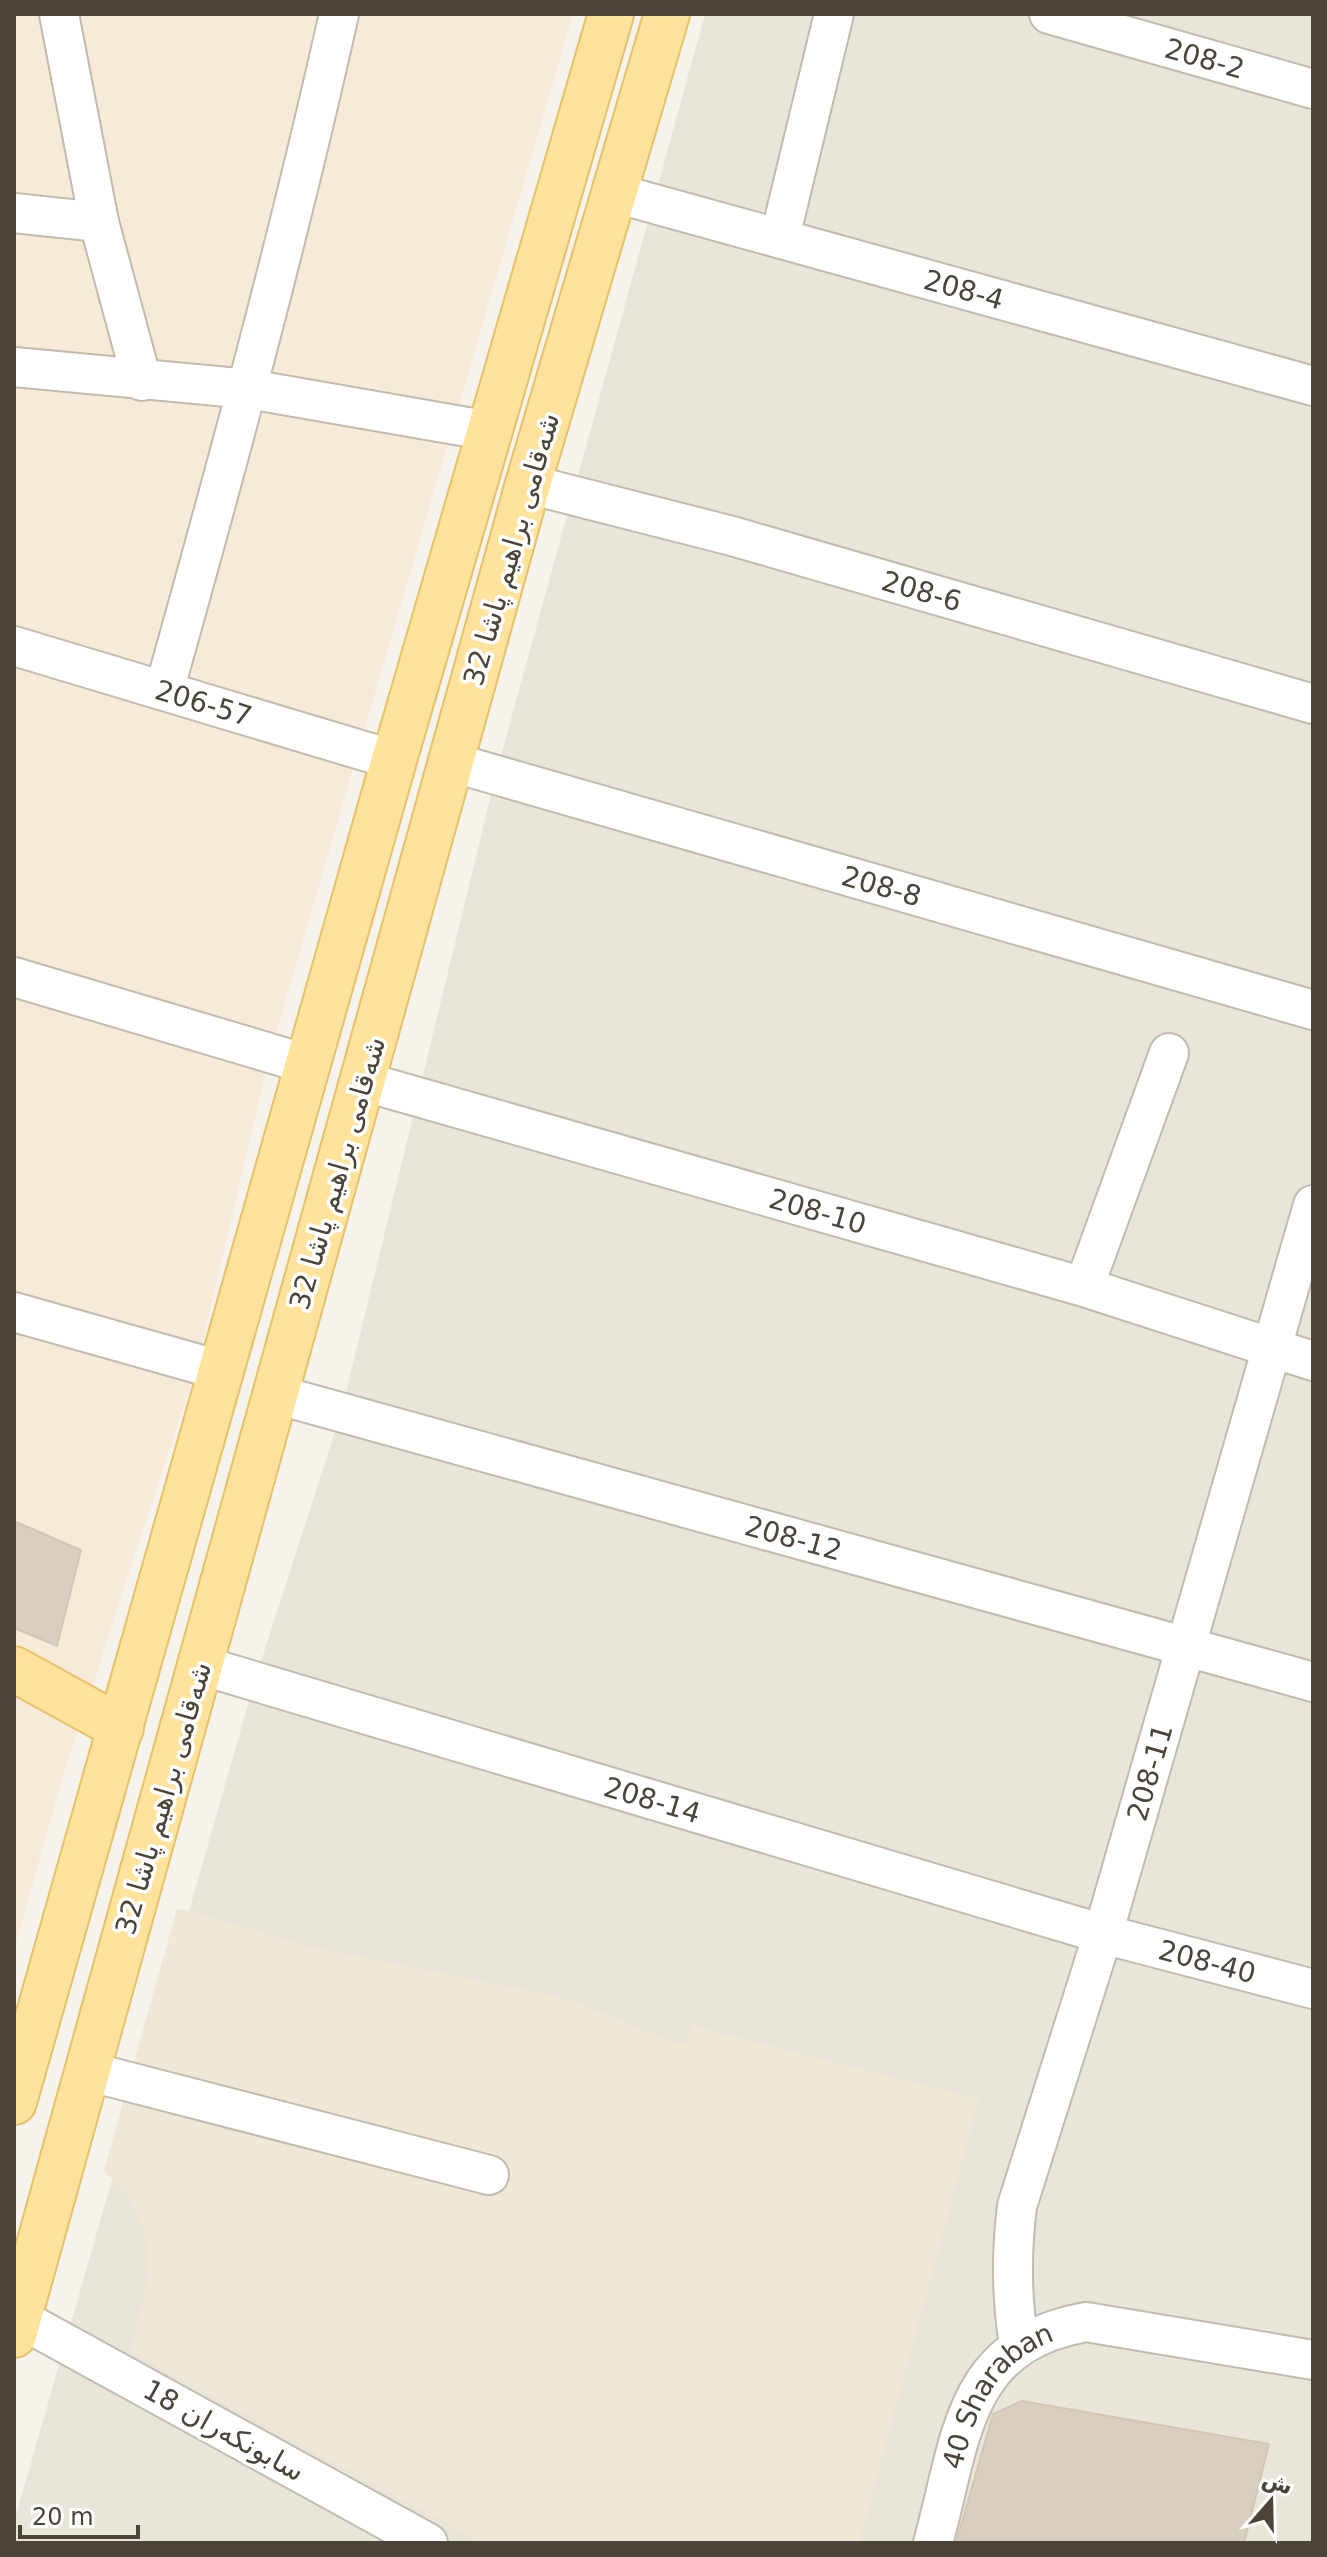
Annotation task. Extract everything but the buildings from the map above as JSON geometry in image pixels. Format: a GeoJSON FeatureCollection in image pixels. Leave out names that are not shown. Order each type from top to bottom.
{"type":"FeatureCollection","features":[{"type":"Feature","properties":{"kind":"main road","name":"شەقامی براهیم پاشا 32"},"geometry":{"type":"LineString","coordinates":[[14,2102],[394,760],[611,14]]}},
{"type":"Feature","properties":{"kind":"main road","name":"شەقامی براهیم پاشا 32"},"geometry":{"type":"LineString","coordinates":[[16,2326],[528,484],[667,14]]}},
{"type":"Feature","properties":{"kind":"main road"},"geometry":{"type":"LineString","coordinates":[[14,1669],[121,1728]]}},
{"type":"Feature","properties":{"kind":"street"},"geometry":{"type":"LineString","coordinates":[[59,14],[99,222],[142,381]]}},
{"type":"Feature","properties":{"kind":"street"},"geometry":{"type":"LineString","coordinates":[[164,691],[249,389],[297,200],[339,14]]}},
{"type":"Feature","properties":{"kind":"street"},"geometry":{"type":"LineString","coordinates":[[780,237],[834,14]]}},
{"type":"Feature","properties":{"kind":"street","name":"208-2"},"geometry":{"type":"LineString","coordinates":[[1049,14],[1313,89]]}},
{"type":"Feature","properties":{"kind":"street","name":"208-4"},"geometry":{"type":"LineString","coordinates":[[615,193],[1313,386]]}},
{"type":"Feature","properties":{"kind":"street"},"geometry":{"type":"LineString","coordinates":[[14,213],[99,222]]}},
{"type":"Feature","properties":{"kind":"street"},"geometry":{"type":"LineString","coordinates":[[14,367],[249,389],[490,431]]}},
{"type":"Feature","properties":{"kind":"street","name":"208-6"},"geometry":{"type":"LineString","coordinates":[[528,484],[732,536],[1313,704]]}},
{"type":"Feature","properties":{"kind":"street","name":"206-57"},"geometry":{"type":"LineString","coordinates":[[14,646],[394,760]]}},
{"type":"Feature","properties":{"kind":"street","name":"208-8"},"geometry":{"type":"LineString","coordinates":[[451,762],[1313,1010]]}},
{"type":"Feature","properties":{"kind":"street"},"geometry":{"type":"LineString","coordinates":[[14,977],[310,1065]]}},
{"type":"Feature","properties":{"kind":"street"},"geometry":{"type":"LineString","coordinates":[[1084,1287],[1169,1053]]}},
{"type":"Feature","properties":{"kind":"street","name":"208-10"},"geometry":{"type":"LineString","coordinates":[[362,1081],[1084,1287],[1313,1361]]}},
{"type":"Feature","properties":{"kind":"street","name":"208-11"},"geometry":{"type":"LineString","coordinates":[[1019,2344],[1011,2298],[1011,2252],[1017,2206],[1103,1934],[1313,1205]]}},
{"type":"Feature","properties":{"kind":"street"},"geometry":{"type":"LineString","coordinates":[[14,1312],[223,1371]]}},
{"type":"Feature","properties":{"kind":"street","name":"208-12"},"geometry":{"type":"LineString","coordinates":[[275,1394],[1313,1682]]}},
{"type":"Feature","properties":{"kind":"street","name":"208-14"},"geometry":{"type":"LineString","coordinates":[[200,1665],[290,1695],[1103,1934]]}},
{"type":"Feature","properties":{"kind":"street","name":"208-40"},"geometry":{"type":"LineString","coordinates":[[1103,1934],[1313,1989]]}},
{"type":"Feature","properties":{"kind":"street"},"geometry":{"type":"LineString","coordinates":[[87,2071],[489,2175]]}},
{"type":"Feature","properties":{"kind":"street","name":"40 Sharaban"},"geometry":{"type":"LineString","coordinates":[[933,2543],[974,2397],[993,2368],[1019,2344],[1051,2328],[1086,2322],[1313,2360]]}},
{"type":"Feature","properties":{"kind":"street","name":"18 سابونکەران"},"geometry":{"type":"LineString","coordinates":[[16,2326],[428,2543]]}},
{"type":"Feature","properties":{"kind":"shaded area"},"geometry":{"type":"Polygon","coordinates":[[[14,14],[573,14],[270,1054],[198,1362],[64,1773],[14,1950],[14,14]]]}},
{"type":"Feature","properties":{"kind":"shaded area"},"geometry":{"type":"Polygon","coordinates":[[[705,14],[1313,14],[1313,2543],[14,2543],[14,2522],[255,1680],[341,1413],[497,770],[705,14]]]}},
{"type":"Feature","properties":{"kind":"shaded area"},"geometry":{"type":"Polygon","coordinates":[[[177,1908],[312,1947],[567,1999],[670,2041],[686,2044],[692,2026],[979,2099],[859,2543],[482,2543],[131,2352],[148,2277],[145,2233],[129,2197],[104,2171],[177,1908]]]}}]}
